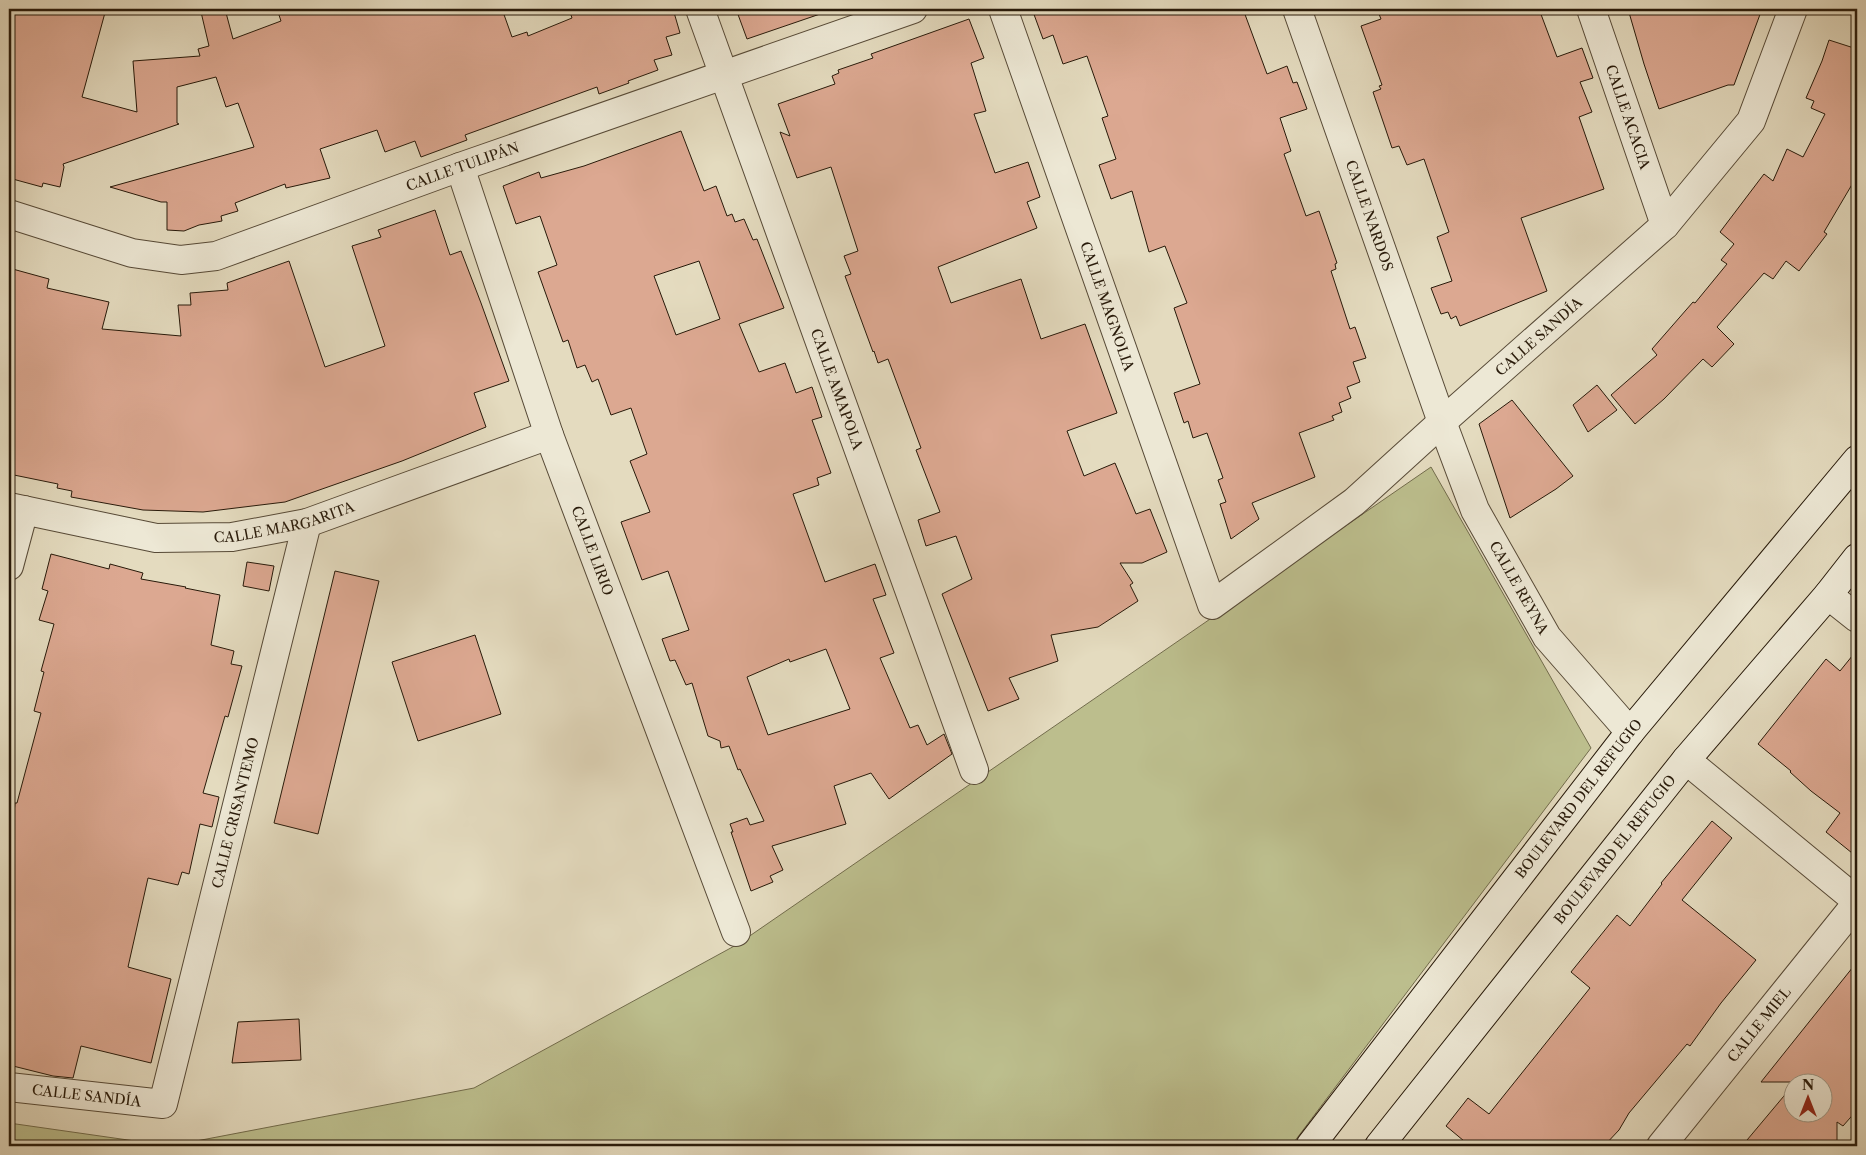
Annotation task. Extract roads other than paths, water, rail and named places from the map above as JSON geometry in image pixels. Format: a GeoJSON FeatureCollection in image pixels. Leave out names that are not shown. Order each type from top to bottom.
{"type":"FeatureCollection","features":[{"type":"Feature","properties":{"kind":"street","name":"CALLE AMAPOLA"},"geometry":{"type":"LineString","coordinates":[[700,9],[974,770]]}},
{"type":"Feature","properties":{"kind":"street","name":"CALLE TULIPÁN"},"geometry":{"type":"LineString","coordinates":[[9,214],[132,253],[181,260],[216,256],[460,167],[913,9]]}},
{"type":"Feature","properties":{"kind":"street","name":"CALLE MAGNOLIA"},"geometry":{"type":"LineString","coordinates":[[1002,9],[1212,605]]}},
{"type":"Feature","properties":{"kind":"street","name":"CALLE NARDOS"},"geometry":{"type":"LineString","coordinates":[[1297,9],[1442,422]]}},
{"type":"Feature","properties":{"kind":"street","name":"CALLE ACACIA"},"geometry":{"type":"LineString","coordinates":[[1591,9],[1666,225]]}},
{"type":"Feature","properties":{"kind":"street","name":"CALLE SANDÍA"},"geometry":{"type":"LineString","coordinates":[[1212,605],[1354,502],[1666,225],[1751,121],[1793,9]]}},
{"type":"Feature","properties":{"kind":"street","name":"CALLE LIRIO"},"geometry":{"type":"LineString","coordinates":[[460,167],[549,435],[736,932]]}},
{"type":"Feature","properties":{"kind":"street","name":"CALLE REYNA"},"geometry":{"type":"LineString","coordinates":[[1442,422],[1475,510],[1547,637],[1630,732]]}},
{"type":"Feature","properties":{"kind":"street","name":"CALLE MARGARITA"},"geometry":{"type":"LineString","coordinates":[[17,508],[156,538],[232,537],[307,523],[549,435]]}},
{"type":"Feature","properties":{"kind":"street","name":"BOULEVARD DEL REFUGIO"},"geometry":{"type":"LineString","coordinates":[[1310,1146],[1630,732],[1857,460]]}},
{"type":"Feature","properties":{"kind":"street"},"geometry":{"type":"LineString","coordinates":[[9,566],[17,508]]}},
{"type":"Feature","properties":{"kind":"street","name":"CALLE CRISANTEMO"},"geometry":{"type":"LineString","coordinates":[[163,1104],[307,523]]}},
{"type":"Feature","properties":{"kind":"street","name":"BOULEVARD EL REFUGIO"},"geometry":{"type":"LineString","coordinates":[[1379,1146],[1686,760],[1828,595],[1857,558]]}},
{"type":"Feature","properties":{"kind":"street"},"geometry":{"type":"LineString","coordinates":[[1828,595],[1857,618]]}},
{"type":"Feature","properties":{"kind":"street"},"geometry":{"type":"LineString","coordinates":[[1686,760],[1857,902]]}},
{"type":"Feature","properties":{"kind":"street","name":"CALLE MIEL"},"geometry":{"type":"LineString","coordinates":[[1661,1146],[1857,902]]}},
{"type":"Feature","properties":{"kind":"street","name":"CALLE SANDÍA"},"geometry":{"type":"LineString","coordinates":[[9,1086],[163,1104]]}}]}
